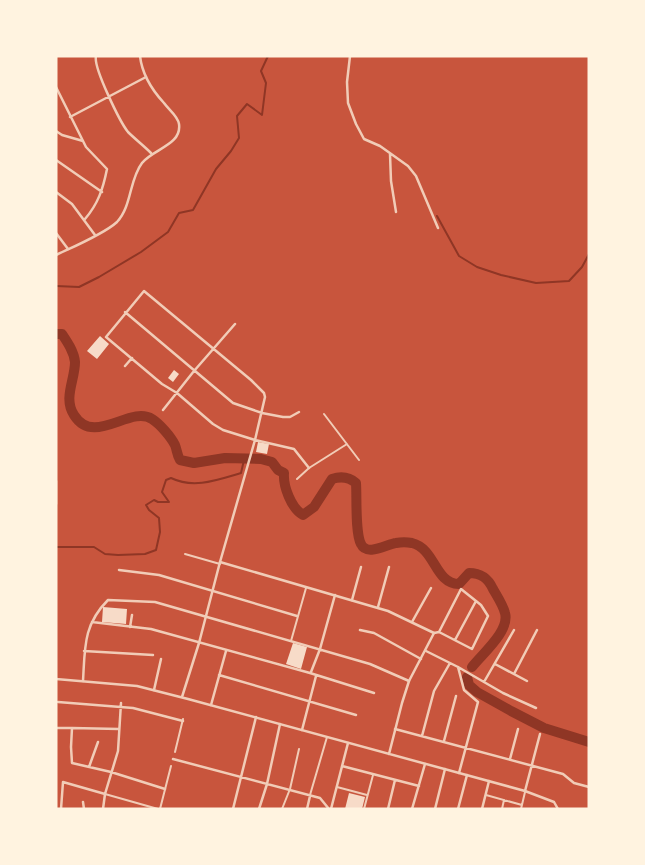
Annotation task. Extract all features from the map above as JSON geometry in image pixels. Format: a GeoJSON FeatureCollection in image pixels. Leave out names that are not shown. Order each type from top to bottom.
{"type":"FeatureCollection","features":[{"type":"Feature","properties":{"kind":"street"},"geometry":{"type":"LineString","coordinates":[[96,56],[98,73],[127,131],[151,153]]}},
{"type":"Feature","properties":{"kind":"street"},"geometry":{"type":"LineString","coordinates":[[56,255],[112,225],[120,217],[126,205],[138,169],[151,153],[174,141],[178,136],[180,128],[178,118],[162,102],[146,77],[140,56]]}},
{"type":"Feature","properties":{"kind":"street"},"geometry":{"type":"LineString","coordinates":[[350,56],[347,82],[348,103],[364,139],[380,146],[408,166],[416,176],[438,228]]}},
{"type":"Feature","properties":{"kind":"street"},"geometry":{"type":"LineString","coordinates":[[70,117],[146,77]]}},
{"type":"Feature","properties":{"kind":"street"},"geometry":{"type":"LineString","coordinates":[[56,87],[86,147],[107,169],[102,192],[95,208],[85,219]]}},
{"type":"Feature","properties":{"kind":"street"},"geometry":{"type":"LineString","coordinates":[[56,131],[62,135],[83,141]]}},
{"type":"Feature","properties":{"kind":"street"},"geometry":{"type":"LineString","coordinates":[[390,154],[391,181],[396,212]]}},
{"type":"Feature","properties":{"kind":"street"},"geometry":{"type":"LineString","coordinates":[[56,160],[102,192]]}},
{"type":"Feature","properties":{"kind":"street"},"geometry":{"type":"LineString","coordinates":[[56,192],[72,204],[85,219],[95,235]]}},
{"type":"Feature","properties":{"kind":"street"},"geometry":{"type":"LineString","coordinates":[[56,233],[68,249]]}},
{"type":"Feature","properties":{"kind":"street"},"geometry":{"type":"LineString","coordinates":[[182,697],[199,643],[205,617],[255,440],[265,401],[264,394],[251,380],[144,291],[106,337],[213,424],[223,430],[255,440],[294,449],[309,468]]}},
{"type":"Feature","properties":{"kind":"street"},"geometry":{"type":"LineString","coordinates":[[126,312],[233,403],[262,413],[290,417],[299,412]]}},
{"type":"Feature","properties":{"kind":"street"},"geometry":{"type":"LineString","coordinates":[[162,410],[235,324]]}},
{"type":"Feature","properties":{"kind":"street"},"geometry":{"type":"LineString","coordinates":[[125,366],[132,358]]}},
{"type":"Feature","properties":{"kind":"street"},"geometry":{"type":"LineString","coordinates":[[324,414],[359,460]]}},
{"type":"Feature","properties":{"kind":"street"},"geometry":{"type":"LineString","coordinates":[[297,479],[309,468],[347,444]]}},
{"type":"Feature","properties":{"kind":"street"},"geometry":{"type":"LineString","coordinates":[[56,480],[56,504]]}},
{"type":"Feature","properties":{"kind":"street"},"geometry":{"type":"LineString","coordinates":[[185,554],[306,586],[378,608],[434,633],[439,632],[473,649],[488,616],[476,601],[461,589],[439,632]]}},
{"type":"Feature","properties":{"kind":"street"},"geometry":{"type":"LineString","coordinates":[[352,600],[361,566]]}},
{"type":"Feature","properties":{"kind":"street"},"geometry":{"type":"LineString","coordinates":[[378,608],[389,567]]}},
{"type":"Feature","properties":{"kind":"street"},"geometry":{"type":"LineString","coordinates":[[119,570],[159,575],[297,616]]}},
{"type":"Feature","properties":{"kind":"street"},"geometry":{"type":"LineString","coordinates":[[291,641],[306,586]]}},
{"type":"Feature","properties":{"kind":"street"},"geometry":{"type":"LineString","coordinates":[[412,622],[431,588]]}},
{"type":"Feature","properties":{"kind":"street"},"geometry":{"type":"LineString","coordinates":[[310,673],[320,649],[335,595]]}},
{"type":"Feature","properties":{"kind":"street"},"geometry":{"type":"LineString","coordinates":[[83,681],[86,635],[102,606],[108,600],[155,602],[370,664],[410,681]]}},
{"type":"Feature","properties":{"kind":"street"},"geometry":{"type":"LineString","coordinates":[[455,640],[476,601]]}},
{"type":"Feature","properties":{"kind":"street"},"geometry":{"type":"LineString","coordinates":[[130,626],[132,615]]}},
{"type":"Feature","properties":{"kind":"street"},"geometry":{"type":"LineString","coordinates":[[92,622],[151,629],[310,673],[374,693]]}},
{"type":"Feature","properties":{"kind":"street"},"geometry":{"type":"LineString","coordinates":[[360,630],[380,636],[421,659]]}},
{"type":"Feature","properties":{"kind":"street"},"geometry":{"type":"LineString","coordinates":[[484,682],[514,630]]}},
{"type":"Feature","properties":{"kind":"street"},"geometry":{"type":"LineString","coordinates":[[514,674],[537,630]]}},
{"type":"Feature","properties":{"kind":"street"},"geometry":{"type":"LineString","coordinates":[[389,754],[402,703],[410,681],[434,633]]}},
{"type":"Feature","properties":{"kind":"street"},"geometry":{"type":"LineString","coordinates":[[84,651],[153,655]]}},
{"type":"Feature","properties":{"kind":"street"},"geometry":{"type":"LineString","coordinates":[[211,705],[227,651]]}},
{"type":"Feature","properties":{"kind":"street"},"geometry":{"type":"LineString","coordinates":[[426,651],[503,693],[536,708]]}},
{"type":"Feature","properties":{"kind":"street"},"geometry":{"type":"LineString","coordinates":[[154,690],[161,659]]}},
{"type":"Feature","properties":{"kind":"street"},"geometry":{"type":"LineString","coordinates":[[422,736],[434,691],[450,663]]}},
{"type":"Feature","properties":{"kind":"street"},"geometry":{"type":"LineString","coordinates":[[495,664],[527,681]]}},
{"type":"Feature","properties":{"kind":"street"},"geometry":{"type":"LineString","coordinates":[[458,667],[464,690],[478,702],[458,773]]}},
{"type":"Feature","properties":{"kind":"street"},"geometry":{"type":"LineString","coordinates":[[302,730],[316,675]]}},
{"type":"Feature","properties":{"kind":"street"},"geometry":{"type":"LineString","coordinates":[[219,676],[356,715]]}},
{"type":"Feature","properties":{"kind":"street"},"geometry":{"type":"LineString","coordinates":[[56,679],[137,686],[182,697],[525,791],[554,802],[558,809]]}},
{"type":"Feature","properties":{"kind":"street"},"geometry":{"type":"LineString","coordinates":[[444,741],[456,696]]}},
{"type":"Feature","properties":{"kind":"street"},"geometry":{"type":"LineString","coordinates":[[58,702],[121,705],[183,720],[175,752]]}},
{"type":"Feature","properties":{"kind":"street"},"geometry":{"type":"LineString","coordinates":[[103,809],[105,794],[118,750],[121,705]]}},
{"type":"Feature","properties":{"kind":"street"},"geometry":{"type":"LineString","coordinates":[[233,809],[256,717]]}},
{"type":"Feature","properties":{"kind":"street"},"geometry":{"type":"LineString","coordinates":[[259,809],[267,784],[280,724]]}},
{"type":"Feature","properties":{"kind":"street"},"geometry":{"type":"LineString","coordinates":[[56,728],[119,729]]}},
{"type":"Feature","properties":{"kind":"street"},"geometry":{"type":"LineString","coordinates":[[72,728],[72,763],[111,772],[165,789]]}},
{"type":"Feature","properties":{"kind":"street"},"geometry":{"type":"LineString","coordinates":[[395,728],[563,774],[574,783],[589,788]]}},
{"type":"Feature","properties":{"kind":"street"},"geometry":{"type":"LineString","coordinates":[[509,760],[518,729]]}},
{"type":"Feature","properties":{"kind":"street"},"geometry":{"type":"LineString","coordinates":[[521,809],[540,734]]}},
{"type":"Feature","properties":{"kind":"street"},"geometry":{"type":"LineString","coordinates":[[307,809],[327,737]]}},
{"type":"Feature","properties":{"kind":"street"},"geometry":{"type":"LineString","coordinates":[[89,767],[98,742]]}},
{"type":"Feature","properties":{"kind":"street"},"geometry":{"type":"LineString","coordinates":[[330,809],[348,743]]}},
{"type":"Feature","properties":{"kind":"street"},"geometry":{"type":"LineString","coordinates":[[282,809],[290,789],[299,750]]}},
{"type":"Feature","properties":{"kind":"street"},"geometry":{"type":"LineString","coordinates":[[173,759],[310,795],[323,800],[330,809]]}},
{"type":"Feature","properties":{"kind":"street"},"geometry":{"type":"LineString","coordinates":[[412,809],[425,764]]}},
{"type":"Feature","properties":{"kind":"street"},"geometry":{"type":"LineString","coordinates":[[61,809],[63,782],[159,809],[171,766]]}},
{"type":"Feature","properties":{"kind":"street"},"geometry":{"type":"LineString","coordinates":[[342,766],[419,786]]}},
{"type":"Feature","properties":{"kind":"street"},"geometry":{"type":"LineString","coordinates":[[436,809],[446,769]]}},
{"type":"Feature","properties":{"kind":"street"},"geometry":{"type":"LineString","coordinates":[[364,809],[373,774]]}},
{"type":"Feature","properties":{"kind":"street"},"geometry":{"type":"LineString","coordinates":[[458,809],[467,775]]}},
{"type":"Feature","properties":{"kind":"street"},"geometry":{"type":"LineString","coordinates":[[388,809],[395,780]]}},
{"type":"Feature","properties":{"kind":"street"},"geometry":{"type":"LineString","coordinates":[[482,809],[489,781]]}},
{"type":"Feature","properties":{"kind":"street"},"geometry":{"type":"LineString","coordinates":[[337,787],[367,795]]}},
{"type":"Feature","properties":{"kind":"street"},"geometry":{"type":"LineString","coordinates":[[486,795],[522,805]]}},
{"type":"Feature","properties":{"kind":"street"},"geometry":{"type":"LineString","coordinates":[[502,809],[504,800]]}},
{"type":"Feature","properties":{"kind":"street"},"geometry":{"type":"LineString","coordinates":[[83,802],[84,809]]}},
{"type":"Feature","properties":{"kind":"building"},"geometry":{"type":"Polygon","coordinates":[[[100,336],[109,344],[97,359],[87,351],[100,336]]]}},
{"type":"Feature","properties":{"kind":"building"},"geometry":{"type":"Polygon","coordinates":[[[174,370],[179,374],[173,382],[168,378],[174,370]]]}},
{"type":"Feature","properties":{"kind":"building"},"geometry":{"type":"Polygon","coordinates":[[[258,442],[269,444],[267,454],[256,452],[258,442]]]}},
{"type":"Feature","properties":{"kind":"building"},"geometry":{"type":"Polygon","coordinates":[[[103,607],[127,609],[126,624],[102,622],[103,607]]]}},
{"type":"Feature","properties":{"kind":"building"},"geometry":{"type":"Polygon","coordinates":[[[293,643],[307,647],[301,669],[286,664],[293,643]]]}},
{"type":"Feature","properties":{"kind":"building"},"geometry":{"type":"Polygon","coordinates":[[[349,793],[365,797],[362,809],[345,809],[349,793]]]}},
{"type":"Feature","properties":{"kind":"waterway"},"geometry":{"type":"LineString","coordinates":[[56,286],[79,287],[99,277],[141,252],[168,232],[179,213],[193,210],[216,169],[239,138],[237,116],[247,104],[262,115],[266,83],[261,71],[268,56]]}},
{"type":"Feature","properties":{"kind":"waterway"},"geometry":{"type":"LineString","coordinates":[[437,216],[459,256],[477,267],[501,275],[536,283],[569,281],[582,267],[589,254]]}},
{"type":"Feature","properties":{"kind":"waterway"},"geometry":{"type":"LineString","coordinates":[[56,334],[62,334],[73,355],[75,369],[69,396],[71,409],[82,424],[102,427],[133,417],[143,416],[152,419],[171,438],[180,460],[194,463],[225,458],[261,459],[272,462],[278,470],[284,473],[285,484],[291,502],[303,515],[314,507],[332,479],[348,478],[356,483],[358,532],[359,539],[364,548],[372,550],[392,544],[412,543],[420,546],[431,558],[444,578],[451,582],[459,584],[469,573],[484,577],[491,585],[501,604],[505,613],[505,620],[499,635],[472,667]]}},
{"type":"Feature","properties":{"kind":"waterway"},"geometry":{"type":"LineString","coordinates":[[56,547],[94,547],[105,554],[118,555],[145,554],[156,550],[160,532],[159,518],[146,505],[154,500],[169,502],[162,492],[166,480],[171,478],[188,483],[214,481],[241,473],[244,460]]}},
{"type":"Feature","properties":{"kind":"waterway"},"geometry":{"type":"LineString","coordinates":[[467,677],[469,685],[477,692],[511,711],[544,728],[589,742]]}}]}
